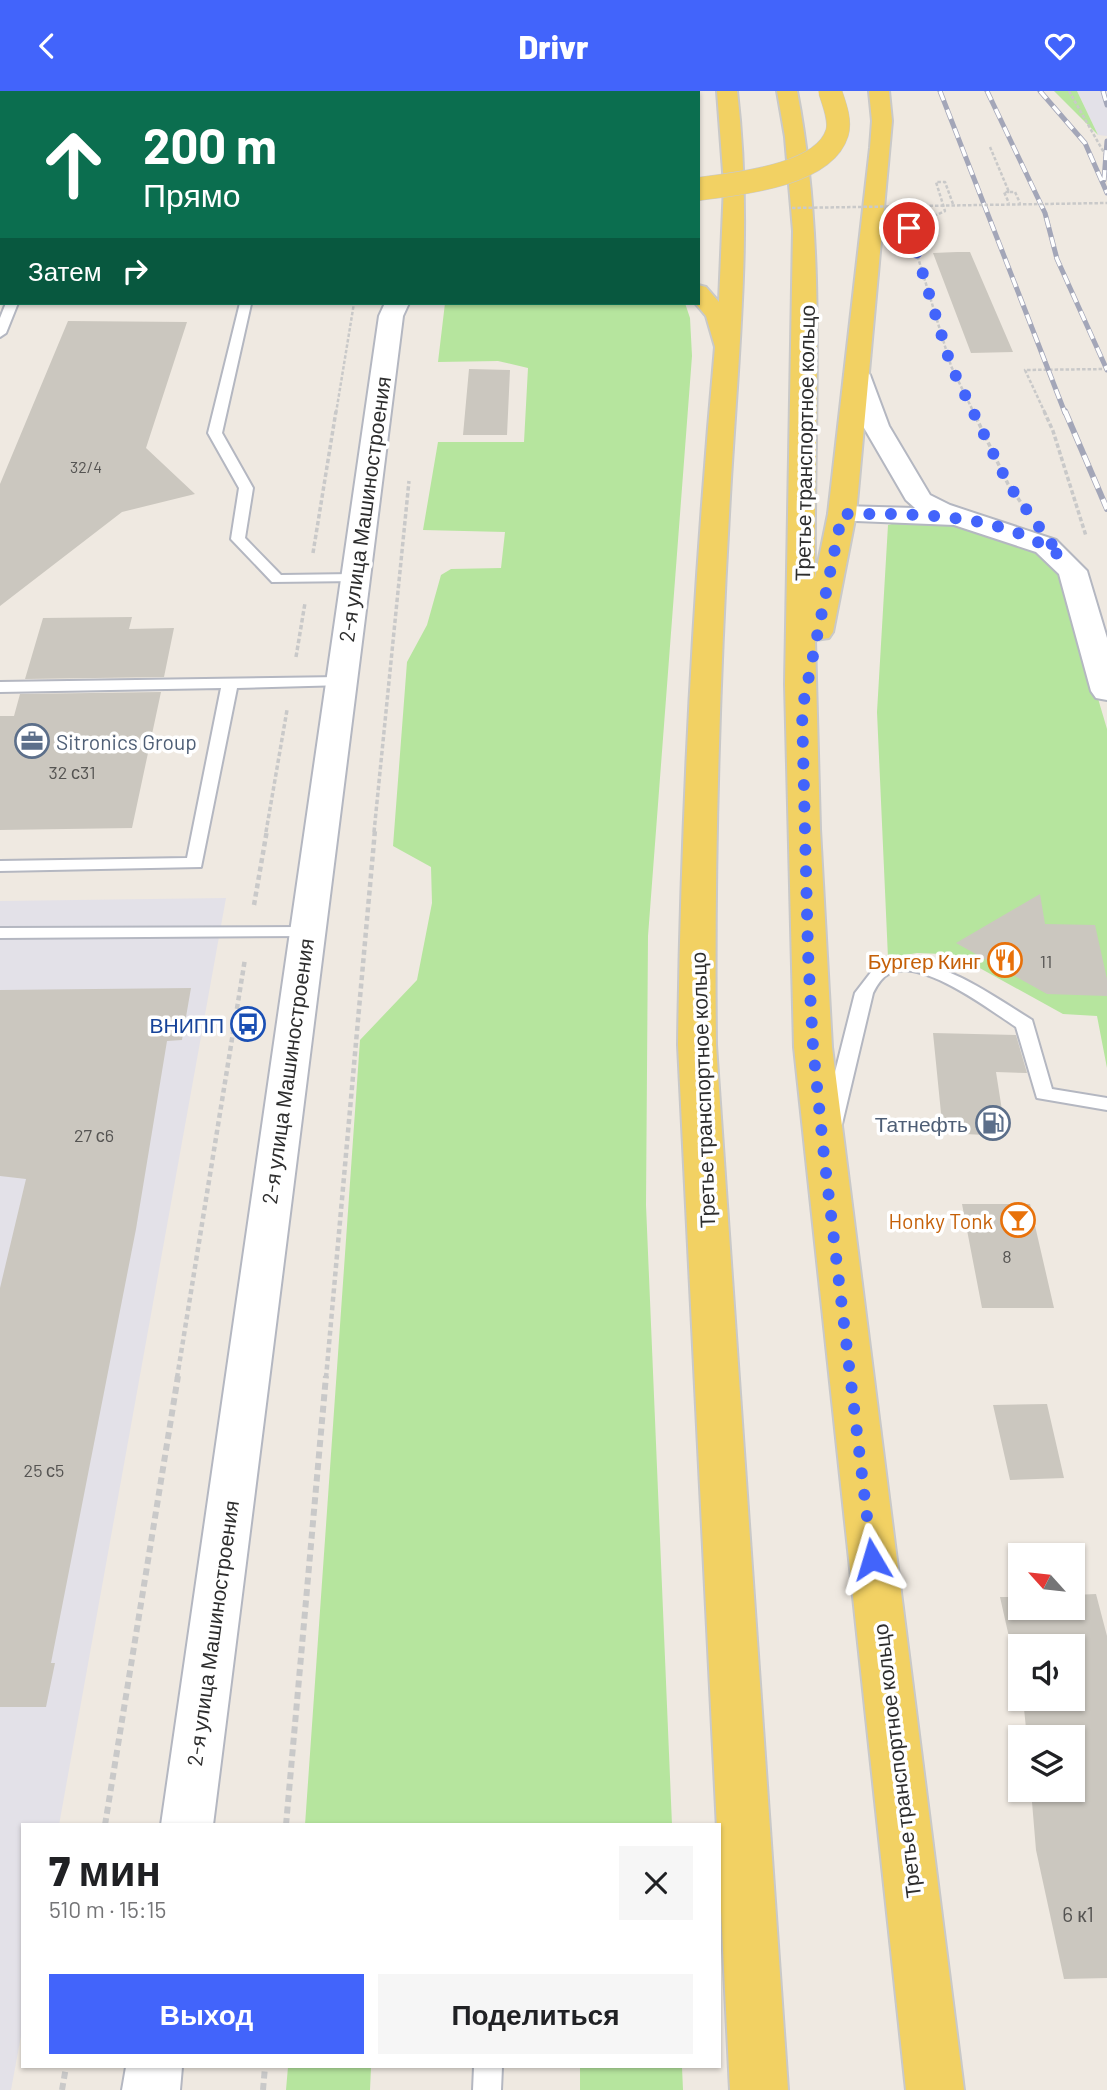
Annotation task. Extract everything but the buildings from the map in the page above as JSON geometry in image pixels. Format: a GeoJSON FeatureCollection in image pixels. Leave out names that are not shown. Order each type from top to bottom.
{"type":"FeatureCollection","features":[{"type":"Feature","properties":{"kind":"main road","name":"Третье транспортное кольцо"},"geometry":{"type":"LineString","coordinates":[[727,91],[735,195],[729,356],[719,463],[705,706],[697,950],[697,1045],[759,2090]]}},
{"type":"Feature","properties":{"kind":"main road","name":"Третье транспортное кольцо"},"geometry":{"type":"LineString","coordinates":[[787,91],[802,197],[807,315],[801,466],[802,710],[813,1047],[936,2090]]}},
{"type":"Feature","properties":{"kind":"main road"},"geometry":{"type":"LineString","coordinates":[[700,189],[766,178],[788,171],[822,153],[837,135],[838,124],[830,91]]}},
{"type":"Feature","properties":{"kind":"main road"},"geometry":{"type":"LineString","coordinates":[[802,710],[842,514],[880,148],[879,91]]}},
{"type":"Feature","properties":{"kind":"main road"},"geometry":{"type":"LineString","coordinates":[[700,294],[718,315],[729,356]]}},
{"type":"Feature","properties":{"kind":"main road","name":"2-я улица Машиностроения"},"geometry":{"type":"LineString","coordinates":[[187,1823],[393,306]]}},
{"type":"Feature","properties":{"kind":"main road"},"geometry":{"type":"LineString","coordinates":[[858,375],[876,426],[920,501],[964,519],[1046,545],[1073,571],[1107,691]]}},
{"type":"Feature","properties":{"kind":"main road"},"geometry":{"type":"LineString","coordinates":[[842,514],[964,519]]}},
{"type":"Feature","properties":{"kind":"main road"},"geometry":{"type":"LineString","coordinates":[[151,2090],[154,2068]]}},
{"type":"Feature","properties":{"kind":"lane"},"geometry":{"type":"LineString","coordinates":[[0,333],[11,305]]}},
{"type":"Feature","properties":{"kind":"lane"},"geometry":{"type":"LineString","coordinates":[[245,305],[215,433],[246,488],[238,539],[277,579],[354,578]]}},
{"type":"Feature","properties":{"kind":"lane"},"geometry":{"type":"LineString","coordinates":[[0,687],[340,682]]}},
{"type":"Feature","properties":{"kind":"lane"},"geometry":{"type":"LineString","coordinates":[[0,866],[195,863],[230,683]]}},
{"type":"Feature","properties":{"kind":"lane"},"geometry":{"type":"LineString","coordinates":[[0,933],[306,932]]}},
{"type":"Feature","properties":{"kind":"lane"},"geometry":{"type":"LineString","coordinates":[[824,1156],[864,993],[872,978],[886,968],[904,965],[924,968],[947,977],[1025,1024],[1044,1094],[1107,1104]]}},
{"type":"Feature","properties":{"kind":"lane"},"geometry":{"type":"LineString","coordinates":[[487,2090],[488,2068]]}},
{"type":"Feature","properties":{"kind":"path"},"geometry":{"type":"LineString","coordinates":[[1069,91],[1107,158]]}},
{"type":"Feature","properties":{"kind":"path"},"geometry":{"type":"LineString","coordinates":[[990,147],[1009,192]]}},
{"type":"Feature","properties":{"kind":"path"},"geometry":{"type":"LineString","coordinates":[[793,208],[954,208],[945,182],[936,183],[945,211],[909,228],[951,366],[1008,484],[1061,557]]}},
{"type":"Feature","properties":{"kind":"path"},"geometry":{"type":"LineString","coordinates":[[1009,203],[1004,192],[1015,192],[1020,203]]}},
{"type":"Feature","properties":{"kind":"path"},"geometry":{"type":"LineString","coordinates":[[953,204],[1107,203]]}},
{"type":"Feature","properties":{"kind":"path"},"geometry":{"type":"LineString","coordinates":[[105,1823],[354,305]]}},
{"type":"Feature","properties":{"kind":"path"},"geometry":{"type":"LineString","coordinates":[[1086,537],[1053,431],[1025,370],[1107,369]]}},
{"type":"Feature","properties":{"kind":"path"},"geometry":{"type":"LineString","coordinates":[[286,1823],[391,645],[409,479]]}},
{"type":"Feature","properties":{"kind":"path"},"geometry":{"type":"LineString","coordinates":[[62,2090],[66,2068]]}},
{"type":"Feature","properties":{"kind":"path"},"geometry":{"type":"LineString","coordinates":[[262,2090],[265,2068]]}},
{"type":"Feature","properties":{"kind":"shaded area"},"geometry":{"type":"Polygon","coordinates":[[[1077,91],[1107,91],[1107,136],[1098,135],[1077,91]]]}},
{"type":"Feature","properties":{"kind":"shaded area"},"geometry":{"type":"Polygon","coordinates":[[[226,898],[59,1823],[21,1823],[21,2036],[11,2090],[0,2090],[0,901],[226,898]]]}},
{"type":"Feature","properties":{"kind":"green space"},"geometry":{"type":"Polygon","coordinates":[[[1054,91],[1077,91],[1098,135],[1054,91]]]}},
{"type":"Feature","properties":{"kind":"green space"},"geometry":{"type":"Polygon","coordinates":[[[445,305],[686,305],[690,318],[692,356],[648,936],[646,1205],[672,1823],[305,1823],[360,1040],[417,980],[432,903],[431,867],[393,846],[407,662],[427,625],[441,575],[451,569],[501,568],[505,532],[423,530],[438,442],[524,442],[528,368],[498,361],[438,362],[445,305]]]}},
{"type":"Feature","properties":{"kind":"green space"},"geometry":{"type":"Polygon","coordinates":[[[903,521],[962,524],[1041,550],[1061,573],[1107,729],[1107,1068],[1097,1016],[1063,1014],[967,961],[943,954],[917,953],[888,958],[877,712],[888,525],[903,521]]]}},
{"type":"Feature","properties":{"kind":"green space"},"geometry":{"type":"Polygon","coordinates":[[[288,2068],[371,2068],[370,2090],[286,2090],[288,2068]]]}},
{"type":"Feature","properties":{"kind":"green space"},"geometry":{"type":"Polygon","coordinates":[[[580,2068],[682,2068],[683,2090],[580,2090],[580,2068]]]}},
{"type":"Feature","properties":{"kind":"railway"},"geometry":{"type":"LineString","coordinates":[[940,91],[1065,413]]}},
{"type":"Feature","properties":{"kind":"railway"},"geometry":{"type":"LineString","coordinates":[[987,91],[1045,213],[1057,259],[1107,370]]}},
{"type":"Feature","properties":{"kind":"railway"},"geometry":{"type":"LineString","coordinates":[[1040,91],[1085,143],[1107,193]]}},
{"type":"Feature","properties":{"kind":"railway"},"geometry":{"type":"LineString","coordinates":[[1103,91],[1107,105]]}},
{"type":"Feature","properties":{"kind":"railway"},"geometry":{"type":"LineString","coordinates":[[1104,180],[1107,141]]}},
{"type":"Feature","properties":{"kind":"railway"},"geometry":{"type":"LineString","coordinates":[[1065,411],[1107,509]]}},
{"type":"Feature","properties":{"kind":"place","name":"Sitronics Group"},"geometry":{"type":"Point","coordinates":[32,741]}},
{"type":"Feature","properties":{"kind":"place","name":"Бургер Кинг"},"geometry":{"type":"Point","coordinates":[1005,960]}},
{"type":"Feature","properties":{"kind":"place","name":"ВНИПП"},"geometry":{"type":"Point","coordinates":[248,1024]}},
{"type":"Feature","properties":{"kind":"place","name":"Татнефть"},"geometry":{"type":"Point","coordinates":[993,1123]}},
{"type":"Feature","properties":{"kind":"place","name":"Honky Tonk"},"geometry":{"type":"Point","coordinates":[1018,1220]}},
{"type":"Feature","properties":{"kind":"route"},"geometry":{"type":"LineString","coordinates":[[872,1559],[813,1047],[802,710],[842,514],[964,519],[1027,537],[1046,545],[1061,557],[1008,484],[951,366],[909,228]]}}]}
